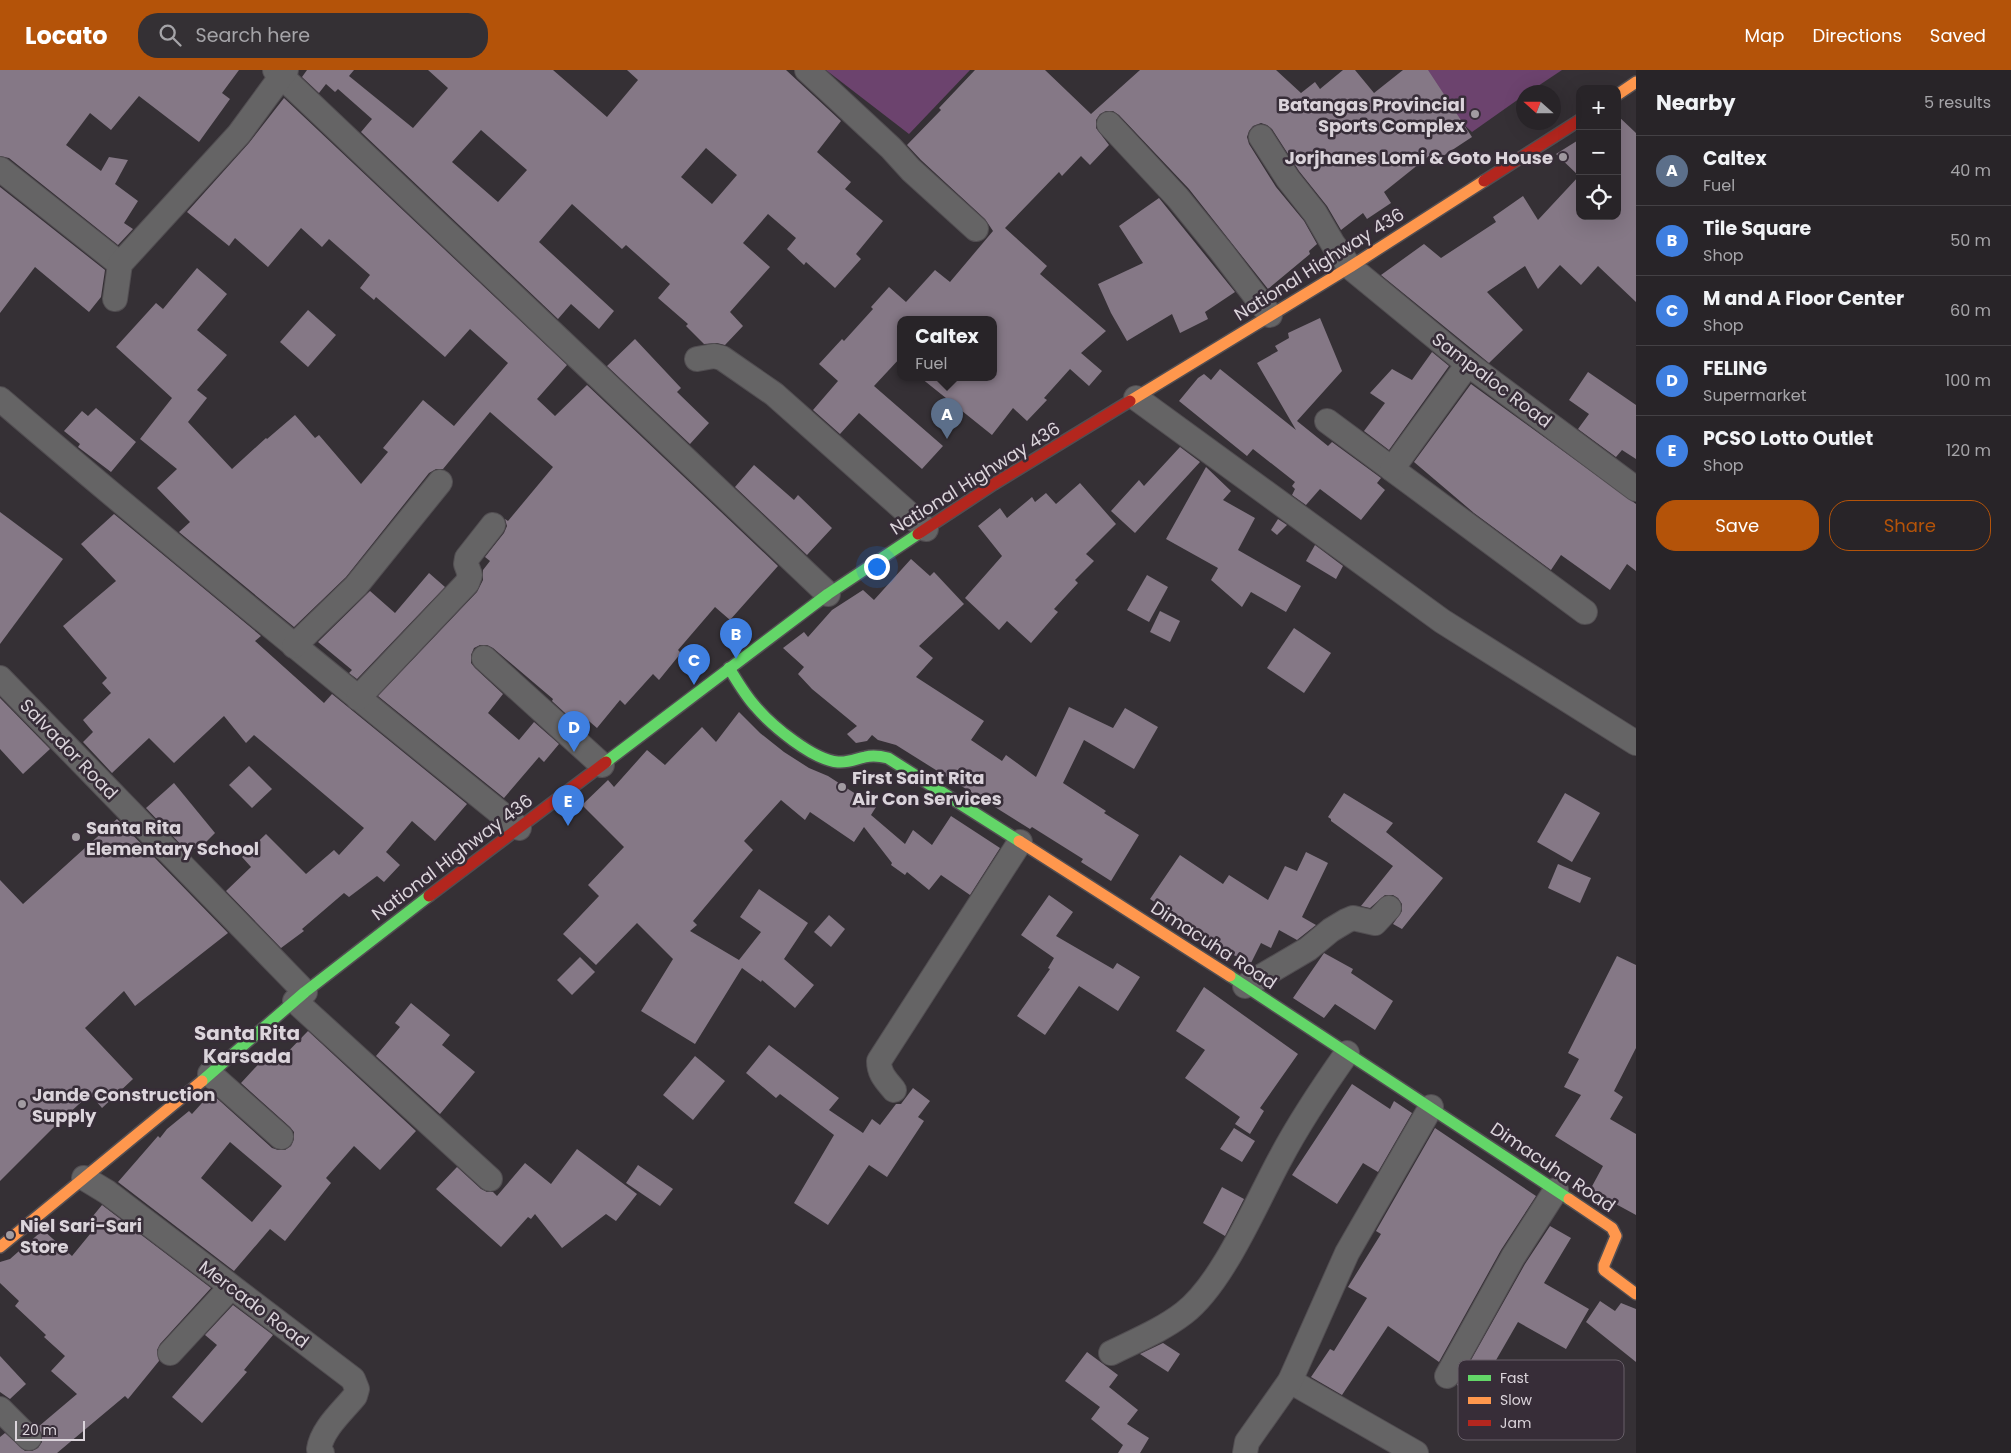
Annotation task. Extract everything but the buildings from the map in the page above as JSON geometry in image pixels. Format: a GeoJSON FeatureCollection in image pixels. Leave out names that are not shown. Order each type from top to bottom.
{"type":"FeatureCollection","features":[{"type":"Feature","properties":{"kind":"main road"},"geometry":{"type":"LineString","coordinates":[[1621,91],[1636,82]]}},
{"type":"Feature","properties":{"kind":"main road","name":"National Highway 436"},"geometry":{"type":"LineString","coordinates":[[0,1248],[33,1218],[210,1074],[300,997],[828,594],[994,484],[1350,267],[1576,123]]}},
{"type":"Feature","properties":{"kind":"main road","name":"Dimacuha Road"},"geometry":{"type":"LineString","coordinates":[[729,668],[756,707],[792,738],[814,753],[836,762],[846,762],[863,755],[872,754],[888,758],[1245,986],[1556,1190],[1615,1232],[1616,1236],[1604,1270],[1611,1278],[1636,1294]]}},
{"type":"Feature","properties":{"kind":"street"},"geometry":{"type":"LineString","coordinates":[[807,70],[976,229]]}},
{"type":"Feature","properties":{"kind":"street"},"geometry":{"type":"LineString","coordinates":[[115,298],[120,264],[239,134],[280,72],[828,594]]}},
{"type":"Feature","properties":{"kind":"street"},"geometry":{"type":"LineString","coordinates":[[1110,124],[1178,198],[1222,251],[1270,315]]}},
{"type":"Feature","properties":{"kind":"street","name":"Sampaloc Road"},"geometry":{"type":"LineString","coordinates":[[1260,136],[1288,179],[1315,213],[1333,244],[1350,267],[1468,364],[1636,489]]}},
{"type":"Feature","properties":{"kind":"street"},"geometry":{"type":"LineString","coordinates":[[0,169],[120,264]]}},
{"type":"Feature","properties":{"kind":"street"},"geometry":{"type":"LineString","coordinates":[[697,359],[714,356],[722,358],[774,394],[926,529]]}},
{"type":"Feature","properties":{"kind":"street"},"geometry":{"type":"LineString","coordinates":[[1392,469],[1468,364]]}},
{"type":"Feature","properties":{"kind":"street"},"geometry":{"type":"LineString","coordinates":[[0,398],[122,504],[519,828]]}},
{"type":"Feature","properties":{"kind":"street"},"geometry":{"type":"LineString","coordinates":[[1136,398],[1442,621],[1636,743]]}},
{"type":"Feature","properties":{"kind":"street"},"geometry":{"type":"LineString","coordinates":[[1327,421],[1585,612]]}},
{"type":"Feature","properties":{"kind":"street"},"geometry":{"type":"LineString","coordinates":[[294,646],[356,586],[440,482]]}},
{"type":"Feature","properties":{"kind":"street"},"geometry":{"type":"LineString","coordinates":[[358,698],[467,583],[470,576],[466,564],[467,558],[493,525]]}},
{"type":"Feature","properties":{"kind":"street"},"geometry":{"type":"LineString","coordinates":[[484,658],[602,765]]}},
{"type":"Feature","properties":{"kind":"street","name":"Salvador Road"},"geometry":{"type":"LineString","coordinates":[[0,678],[300,997],[490,1179]]}},
{"type":"Feature","properties":{"kind":"street"},"geometry":{"type":"LineString","coordinates":[[894,1090],[882,1076],[879,1069],[879,1061],[1020,842]]}},
{"type":"Feature","properties":{"kind":"street"},"geometry":{"type":"LineString","coordinates":[[1245,986],[1308,949],[1346,920],[1353,918],[1376,923],[1388,908]]}},
{"type":"Feature","properties":{"kind":"street"},"geometry":{"type":"LineString","coordinates":[[1111,1353],[1162,1327],[1185,1312],[1205,1292],[1234,1246],[1296,1129],[1318,1093],[1347,1052]]}},
{"type":"Feature","properties":{"kind":"street"},"geometry":{"type":"LineString","coordinates":[[210,1074],[281,1137]]}},
{"type":"Feature","properties":{"kind":"street"},"geometry":{"type":"LineString","coordinates":[[1245,1453],[1247,1442],[1290,1381],[1347,1253],[1431,1107]]}},
{"type":"Feature","properties":{"kind":"street","name":"Mercado Road"},"geometry":{"type":"LineString","coordinates":[[84,1178],[107,1192],[353,1379],[357,1389],[354,1396],[324,1433],[319,1450],[322,1453]]}},
{"type":"Feature","properties":{"kind":"street"},"geometry":{"type":"LineString","coordinates":[[1447,1376],[1513,1257],[1556,1190]]}},
{"type":"Feature","properties":{"kind":"street"},"geometry":{"type":"LineString","coordinates":[[170,1353],[231,1287]]}},
{"type":"Feature","properties":{"kind":"street"},"geometry":{"type":"LineString","coordinates":[[1290,1381],[1416,1453]]}},
{"type":"Feature","properties":{"kind":"street"},"geometry":{"type":"LineString","coordinates":[[0,1409],[29,1438]]}},
{"type":"Feature","properties":{"kind":"shaded area"},"geometry":{"type":"Polygon","coordinates":[[[826,70],[970,70],[909,134],[826,70]]]}},
{"type":"Feature","properties":{"kind":"shaded area","name":"Batangas Provincial Sports Complex"},"geometry":{"type":"Polygon","coordinates":[[[1404,70],[1562,70],[1540,85],[1516,85],[1516,101],[1472,132],[1404,70]]]}},
{"type":"Feature","properties":{"kind":"traffic: fast"},"geometry":{"type":"LineString","coordinates":[[606,762],[828,594],[918,534]]}},
{"type":"Feature","properties":{"kind":"traffic: fast"},"geometry":{"type":"LineString","coordinates":[[729,668],[741,688],[762,714],[805,749],[828,760],[838,762],[871,756],[888,758],[1019,841]]}},
{"type":"Feature","properties":{"kind":"traffic: fast"},"geometry":{"type":"LineString","coordinates":[[202,1081],[305,992],[429,896]]}},
{"type":"Feature","properties":{"kind":"traffic: fast"},"geometry":{"type":"LineString","coordinates":[[1230,976],[1569,1199]]}},
{"type":"Feature","properties":{"kind":"traffic: slow"},"geometry":{"type":"LineString","coordinates":[[1621,92],[1636,82]]}},
{"type":"Feature","properties":{"kind":"traffic: slow"},"geometry":{"type":"LineString","coordinates":[[1130,401],[1350,267],[1484,181]]}},
{"type":"Feature","properties":{"kind":"traffic: slow"},"geometry":{"type":"LineString","coordinates":[[1019,841],[1230,976]]}},
{"type":"Feature","properties":{"kind":"traffic: slow"},"geometry":{"type":"LineString","coordinates":[[0,1247],[202,1081]]}},
{"type":"Feature","properties":{"kind":"traffic: slow"},"geometry":{"type":"LineString","coordinates":[[1569,1199],[1612,1228],[1616,1236],[1604,1265],[1604,1270],[1636,1294]]}},
{"type":"Feature","properties":{"kind":"traffic: jam"},"geometry":{"type":"LineString","coordinates":[[1484,181],[1576,123]]}},
{"type":"Feature","properties":{"kind":"traffic: jam"},"geometry":{"type":"LineString","coordinates":[[918,534],[994,484],[1130,401]]}},
{"type":"Feature","properties":{"kind":"traffic: jam"},"geometry":{"type":"LineString","coordinates":[[429,896],[606,762]]}},
{"type":"Feature","properties":{"kind":"place","name":"Batangas Provincial Sports Complex"},"geometry":{"type":"Point","coordinates":[1475,114]}},
{"type":"Feature","properties":{"kind":"place","name":"Jorjhanes Lomi & Goto House"},"geometry":{"type":"Point","coordinates":[1563,157]}},
{"type":"Feature","properties":{"kind":"place","name":"Caltex"},"geometry":{"type":"Point","coordinates":[947,439]}},
{"type":"Feature","properties":{"kind":"place","name":"Tile Square"},"geometry":{"type":"Point","coordinates":[736,659]}},
{"type":"Feature","properties":{"kind":"place","name":"M and A Floor Center"},"geometry":{"type":"Point","coordinates":[694,685]}},
{"type":"Feature","properties":{"kind":"place","name":"FELING"},"geometry":{"type":"Point","coordinates":[574,752]}},
{"type":"Feature","properties":{"kind":"place","name":"First Saint Rita Air Con Services"},"geometry":{"type":"Point","coordinates":[842,787]}},
{"type":"Feature","properties":{"kind":"place","name":"PCSO Lotto Outlet"},"geometry":{"type":"Point","coordinates":[568,826]}},
{"type":"Feature","properties":{"kind":"place","name":"Santa Rita Elementary School"},"geometry":{"type":"Point","coordinates":[76,837]}},
{"type":"Feature","properties":{"kind":"place","name":"Jande Construction Supply"},"geometry":{"type":"Point","coordinates":[22,1104]}},
{"type":"Feature","properties":{"kind":"place","name":"Niel Sari-Sari Store"},"geometry":{"type":"Point","coordinates":[10,1235]}},
{"type":"Feature","properties":{"kind":"district","name":"Santa Rita Karsada"},"geometry":{"type":"Point","coordinates":[247,1044]}}]}
